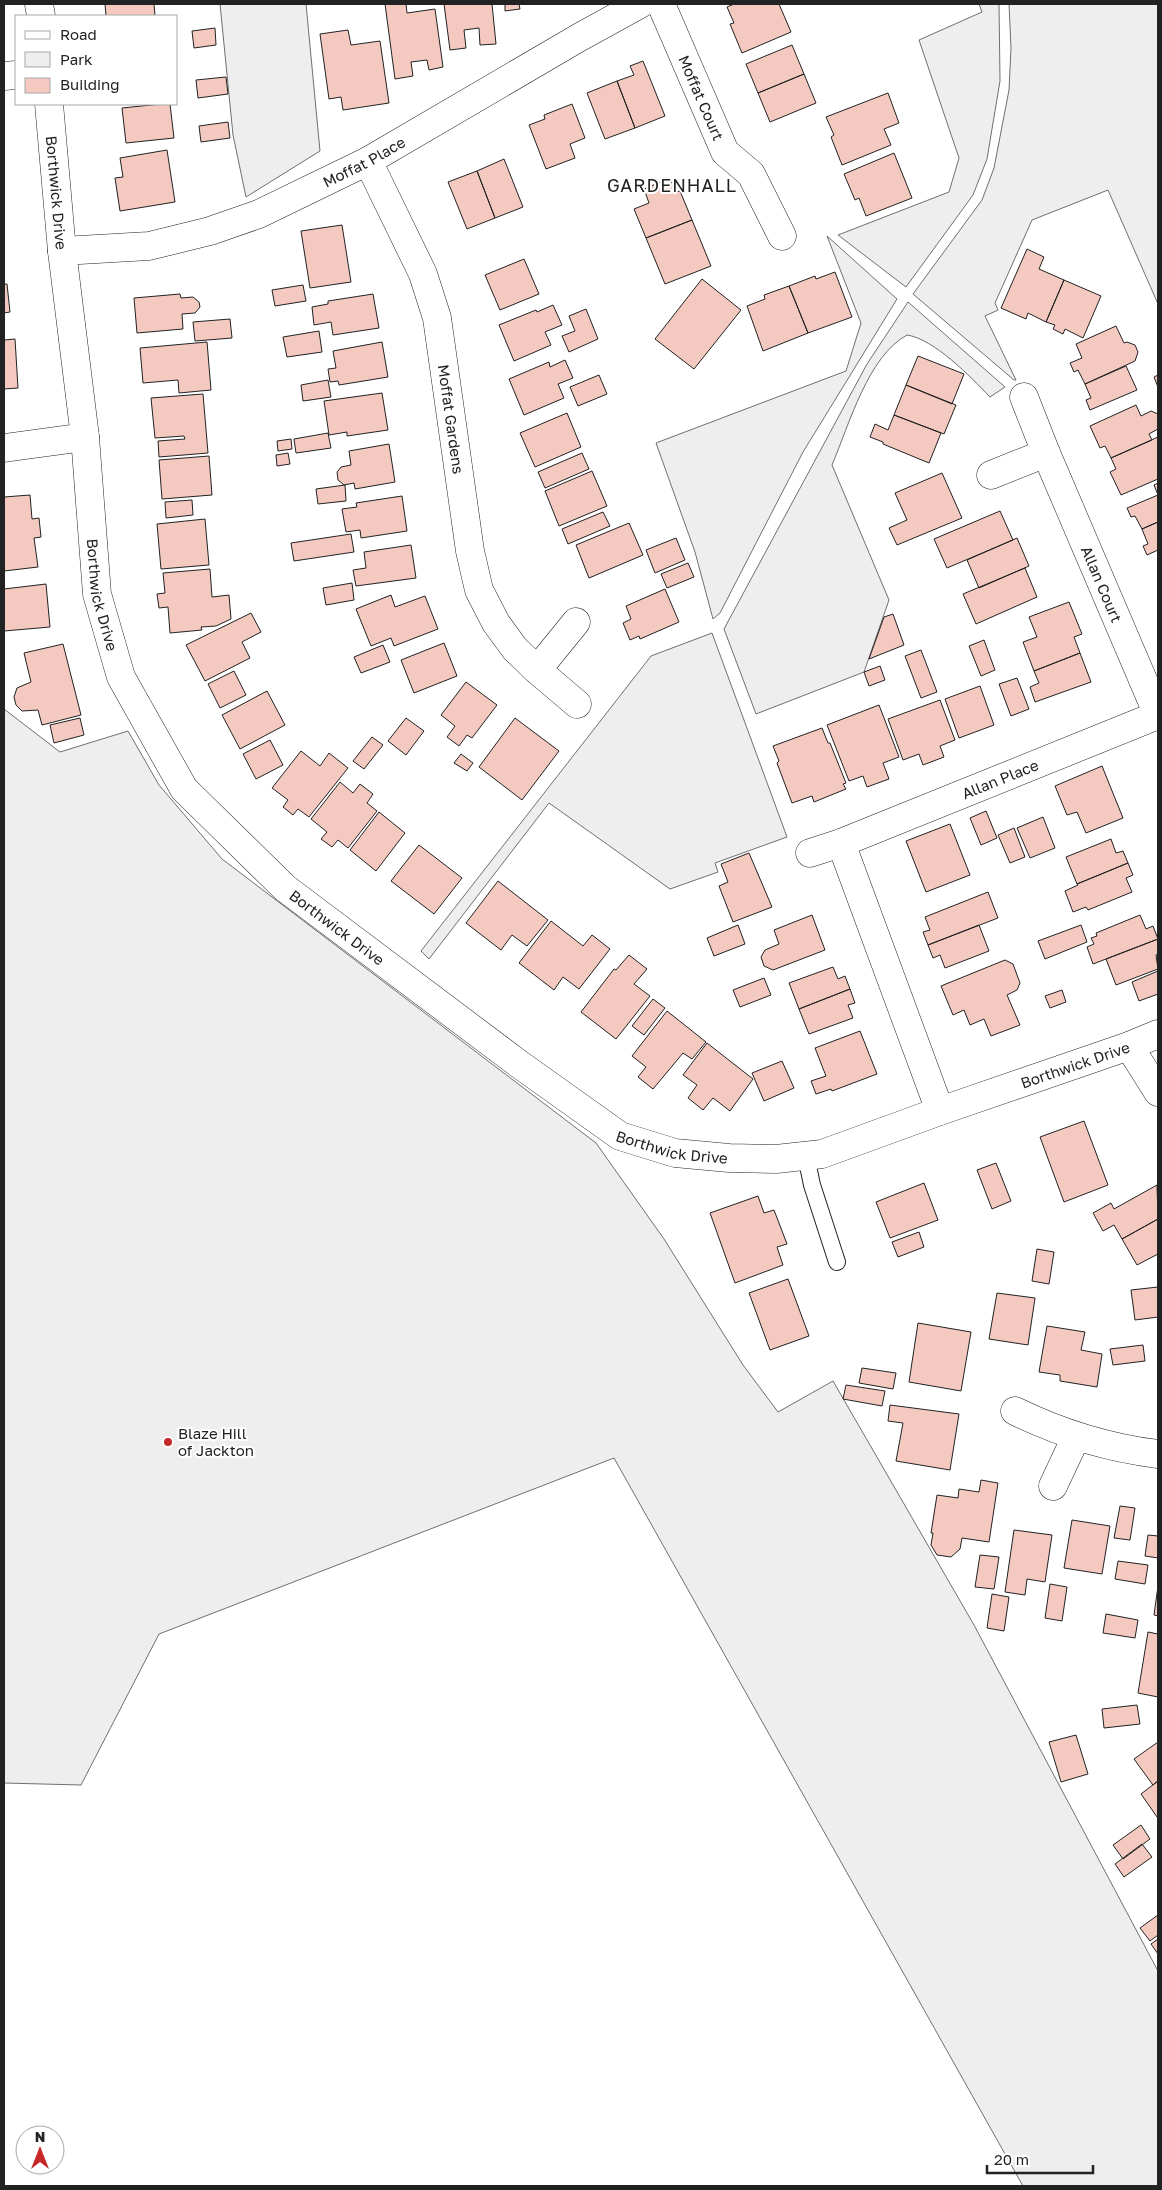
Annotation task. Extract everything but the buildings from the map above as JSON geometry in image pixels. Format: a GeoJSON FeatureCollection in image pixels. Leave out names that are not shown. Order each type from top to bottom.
{"type":"FeatureCollection","features":[{"type":"Feature","properties":{"kind":"street","name":"Moffat Place"},"geometry":{"type":"LineString","coordinates":[[62,252],[149,246],[210,231],[259,214],[368,161],[640,4]]}},
{"type":"Feature","properties":{"kind":"street","name":"Moffat Court"},"geometry":{"type":"LineString","coordinates":[[661,4],[725,152],[751,174],[782,236]]}},
{"type":"Feature","properties":{"kind":"street","name":"Borthwick Drive"},"geometry":{"type":"LineString","coordinates":[[49,105],[62,252],[85,437],[97,594],[121,677],[184,788],[285,888],[519,1064],[620,1136],[675,1153],[728,1158],[776,1159],[822,1154],[1129,1046],[1158,1034]]}},
{"type":"Feature","properties":{"kind":"street","name":"Moffat Gardens"},"geometry":{"type":"LineString","coordinates":[[368,161],[423,274],[437,318],[470,551],[479,590],[496,623],[515,649],[577,704]]}},
{"type":"Feature","properties":{"kind":"street","name":"Allan Court"},"geometry":{"type":"LineString","coordinates":[[1024,397],[1158,715]]}},
{"type":"Feature","properties":{"kind":"street"},"geometry":{"type":"LineString","coordinates":[[4,448],[85,437]]}},
{"type":"Feature","properties":{"kind":"street"},"geometry":{"type":"LineString","coordinates":[[991,474],[1046,453]]}},
{"type":"Feature","properties":{"kind":"street"},"geometry":{"type":"LineString","coordinates":[[537,670],[576,622]]}},
{"type":"Feature","properties":{"kind":"street","name":"Allan Place"},"geometry":{"type":"LineString","coordinates":[[810,854],[1158,715]]}},
{"type":"Feature","properties":{"kind":"street"},"geometry":{"type":"LineString","coordinates":[[841,843],[940,1111]]}},
{"type":"Feature","properties":{"kind":"street"},"geometry":{"type":"LineString","coordinates":[[1129,1046],[1158,1092]]}},
{"type":"Feature","properties":{"kind":"street"},"geometry":{"type":"LineString","coordinates":[[1015,1411],[1043,1425],[1076,1437],[1158,1454]]}},
{"type":"Feature","properties":{"kind":"street"},"geometry":{"type":"LineString","coordinates":[[1053,1486],[1076,1437]]}},
{"type":"Feature","properties":{"kind":"lane"},"geometry":{"type":"LineString","coordinates":[[806,1156],[812,1185],[837,1262]]}},
{"type":"Feature","properties":{"kind":"green space"},"geometry":{"type":"Polygon","coordinates":[[[220,4],[306,4],[320,151],[246,197],[233,135],[220,4]]]}},
{"type":"Feature","properties":{"kind":"green space"},"geometry":{"type":"Polygon","coordinates":[[[979,4],[999,4],[1000,81],[987,159],[973,195],[906,287],[838,235],[949,192],[959,158],[919,40],[982,12],[979,4]]]}},
{"type":"Feature","properties":{"kind":"green space"},"geometry":{"type":"Polygon","coordinates":[[[1009,4],[1158,4],[1158,304],[1108,190],[1032,220],[995,303],[998,310],[985,316],[1016,380],[913,294],[982,200],[994,168],[1009,90],[1011,48],[1009,4]]]}},
{"type":"Feature","properties":{"kind":"green space"},"geometry":{"type":"Polygon","coordinates":[[[827,236],[897,299],[803,452],[720,613],[713,619],[695,552],[656,443],[846,371],[861,323],[827,236]]]}},
{"type":"Feature","properties":{"kind":"green space"},"geometry":{"type":"Polygon","coordinates":[[[908,302],[1005,387],[990,397],[963,370],[940,351],[918,338],[907,335],[893,345],[881,359],[861,393],[832,465],[889,600],[864,672],[756,714],[724,629],[867,364],[908,302]]]}},
{"type":"Feature","properties":{"kind":"green space"},"geometry":{"type":"Polygon","coordinates":[[[712,633],[787,837],[715,863],[718,872],[670,889],[549,803],[429,959],[421,951],[651,656],[712,633]]]}},
{"type":"Feature","properties":{"kind":"green space"},"geometry":{"type":"Polygon","coordinates":[[[4,709],[60,752],[128,731],[159,785],[222,859],[596,1143],[664,1239],[743,1365],[778,1412],[833,1381],[974,1625],[1158,1971],[1158,2186],[1023,2186],[614,1458],[159,1634],[81,1785],[4,1783],[4,709]]]}},
{"type":"Feature","properties":{"kind":"place","name":"Blaze Hill of Jackton"},"geometry":{"type":"Point","coordinates":[168,1442]}},
{"type":"Feature","properties":{"kind":"district","name":"GARDENHALL"},"geometry":{"type":"Point","coordinates":[672,185]}}]}
